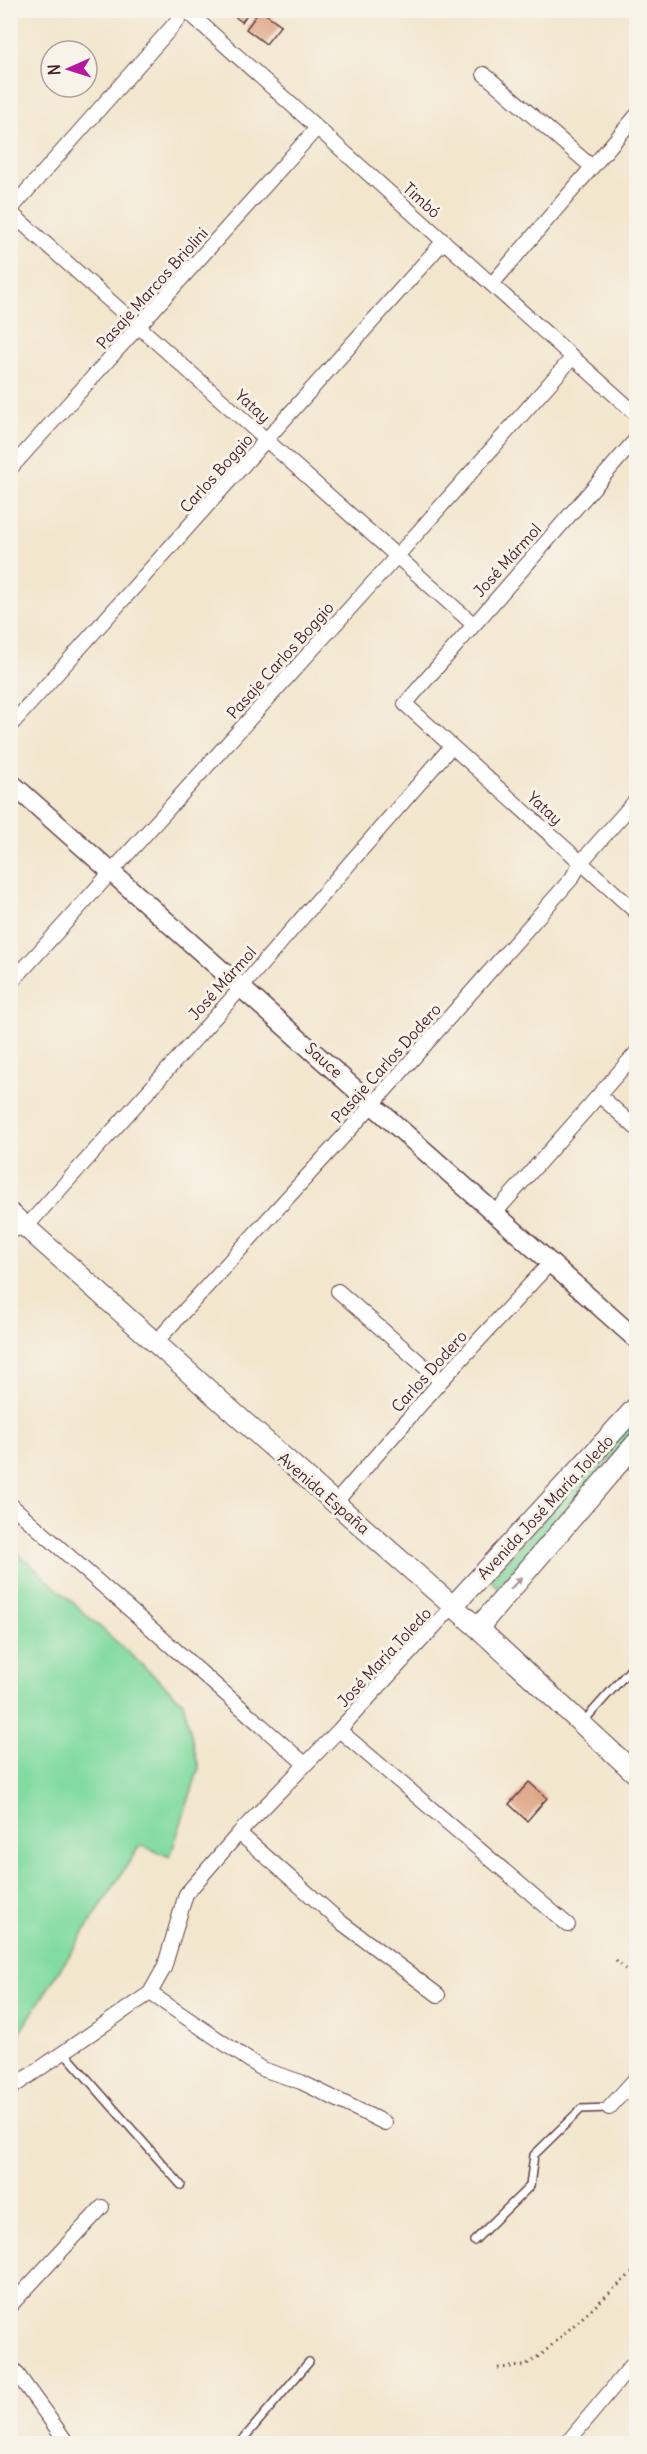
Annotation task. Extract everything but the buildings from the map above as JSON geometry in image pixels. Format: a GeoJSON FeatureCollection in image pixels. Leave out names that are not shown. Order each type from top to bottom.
{"type":"FeatureCollection","features":[{"type":"Feature","properties":{"kind":"main road","name":"Avenida España"},"geometry":{"type":"LineString","coordinates":[[10,1213],[18,1229],[155,1342],[334,1503],[478,1628],[636,1773]]}},
{"type":"Feature","properties":{"kind":"main road","name":"Avenida José María Toledo"},"geometry":{"type":"LineString","coordinates":[[453,1606],[636,1407]]}},
{"type":"Feature","properties":{"kind":"main road","name":"Avenida José María Toledo"},"geometry":{"type":"LineString","coordinates":[[478,1628],[636,1443]]}},
{"type":"Feature","properties":{"kind":"street"},"geometry":{"type":"LineString","coordinates":[[10,211],[178,20],[181,10]]}},
{"type":"Feature","properties":{"kind":"street","name":"Timbó"},"geometry":{"type":"LineString","coordinates":[[186,10],[636,414]]}},
{"type":"Feature","properties":{"kind":"street"},"geometry":{"type":"LineString","coordinates":[[484,74],[592,167]]}},
{"type":"Feature","properties":{"kind":"street"},"geometry":{"type":"LineString","coordinates":[[492,284],[636,116]]}},
{"type":"Feature","properties":{"kind":"street","name":"Pasaje Marcos Briolini"},"geometry":{"type":"LineString","coordinates":[[10,469],[317,128]]}},
{"type":"Feature","properties":{"kind":"street","name":"Yatay"},"geometry":{"type":"LineString","coordinates":[[10,211],[473,624]]}},
{"type":"Feature","properties":{"kind":"street","name":"Carlos Boggio"},"geometry":{"type":"LineString","coordinates":[[10,726],[444,242]]}},
{"type":"Feature","properties":{"kind":"street","name":"Pasaje Carlos Boggio"},"geometry":{"type":"LineString","coordinates":[[10,984],[398,556],[573,357]]}},
{"type":"Feature","properties":{"kind":"street","name":"José Mármol"},"geometry":{"type":"LineString","coordinates":[[405,704],[636,439]]}},
{"type":"Feature","properties":{"kind":"street","name":"Yatay"},"geometry":{"type":"LineString","coordinates":[[405,704],[636,912]]}},
{"type":"Feature","properties":{"kind":"street","name":"José Mármol"},"geometry":{"type":"LineString","coordinates":[[18,1229],[242,987],[451,747]]}},
{"type":"Feature","properties":{"kind":"street","name":"Sauce"},"geometry":{"type":"LineString","coordinates":[[10,782],[636,1339]]}},
{"type":"Feature","properties":{"kind":"street","name":"Pasaje Carlos Dodero"},"geometry":{"type":"LineString","coordinates":[[155,1342],[373,1104],[572,878],[581,862],[636,800]]}},
{"type":"Feature","properties":{"kind":"street"},"geometry":{"type":"LineString","coordinates":[[495,1213],[636,1053]]}},
{"type":"Feature","properties":{"kind":"street"},"geometry":{"type":"LineString","coordinates":[[599,1095],[636,1128]]}},
{"type":"Feature","properties":{"kind":"street","name":"Carlos Dodero"},"geometry":{"type":"LineString","coordinates":[[334,1503],[550,1262]]}},
{"type":"Feature","properties":{"kind":"street"},"geometry":{"type":"LineString","coordinates":[[338,1292],[441,1381]]}},
{"type":"Feature","properties":{"kind":"street"},"geometry":{"type":"LineString","coordinates":[[10,1504],[305,1764]]}},
{"type":"Feature","properties":{"kind":"street","name":"José María Toledo"},"geometry":{"type":"LineString","coordinates":[[150,1993],[164,1968],[186,1894],[239,1833],[339,1730],[453,1606]]}},
{"type":"Feature","properties":{"kind":"street"},"geometry":{"type":"LineString","coordinates":[[339,1730],[568,1925]]}},
{"type":"Feature","properties":{"kind":"street"},"geometry":{"type":"LineString","coordinates":[[239,1833],[342,1923],[438,1995]]}},
{"type":"Feature","properties":{"kind":"street"},"geometry":{"type":"LineString","coordinates":[[10,2089],[150,1993],[262,2069],[301,2082],[385,2123]]}},
{"type":"Feature","properties":{"kind":"street"},"geometry":{"type":"LineString","coordinates":[[609,2108],[636,2078]]}},
{"type":"Feature","properties":{"kind":"street"},"geometry":{"type":"LineString","coordinates":[[10,2306],[102,2207]]}},
{"type":"Feature","properties":{"kind":"street"},"geometry":{"type":"LineString","coordinates":[[566,2444],[636,2360]]}},
{"type":"Feature","properties":{"kind":"street"},"geometry":{"type":"LineString","coordinates":[[10,2364],[68,2444]]}},
{"type":"Feature","properties":{"kind":"lane"},"geometry":{"type":"LineString","coordinates":[[581,1724],[636,1663]]}},
{"type":"Feature","properties":{"kind":"lane"},"geometry":{"type":"LineString","coordinates":[[64,2052],[182,2186]]}},
{"type":"Feature","properties":{"kind":"lane"},"geometry":{"type":"LineString","coordinates":[[474,2241],[530,2186],[534,2155],[581,2109],[609,2108]]}},
{"type":"Feature","properties":{"kind":"lane"},"geometry":{"type":"LineString","coordinates":[[239,2444],[309,2362]]}},
{"type":"Feature","properties":{"kind":"path"},"geometry":{"type":"LineString","coordinates":[[616,1960],[636,1979]]}},
{"type":"Feature","properties":{"kind":"path"},"geometry":{"type":"LineString","coordinates":[[498,2368],[524,2366],[542,2354],[636,2269]]}},
{"type":"Feature","properties":{"kind":"green space"},"geometry":{"type":"Polygon","coordinates":[[[636,1414],[636,1430],[498,1587],[490,1580],[636,1414]]]}},
{"type":"Feature","properties":{"kind":"green space"},"geometry":{"type":"Polygon","coordinates":[[[10,1546],[183,1702],[199,1768],[170,1857],[140,1845],[11,2046],[10,1546]]]}}]}
